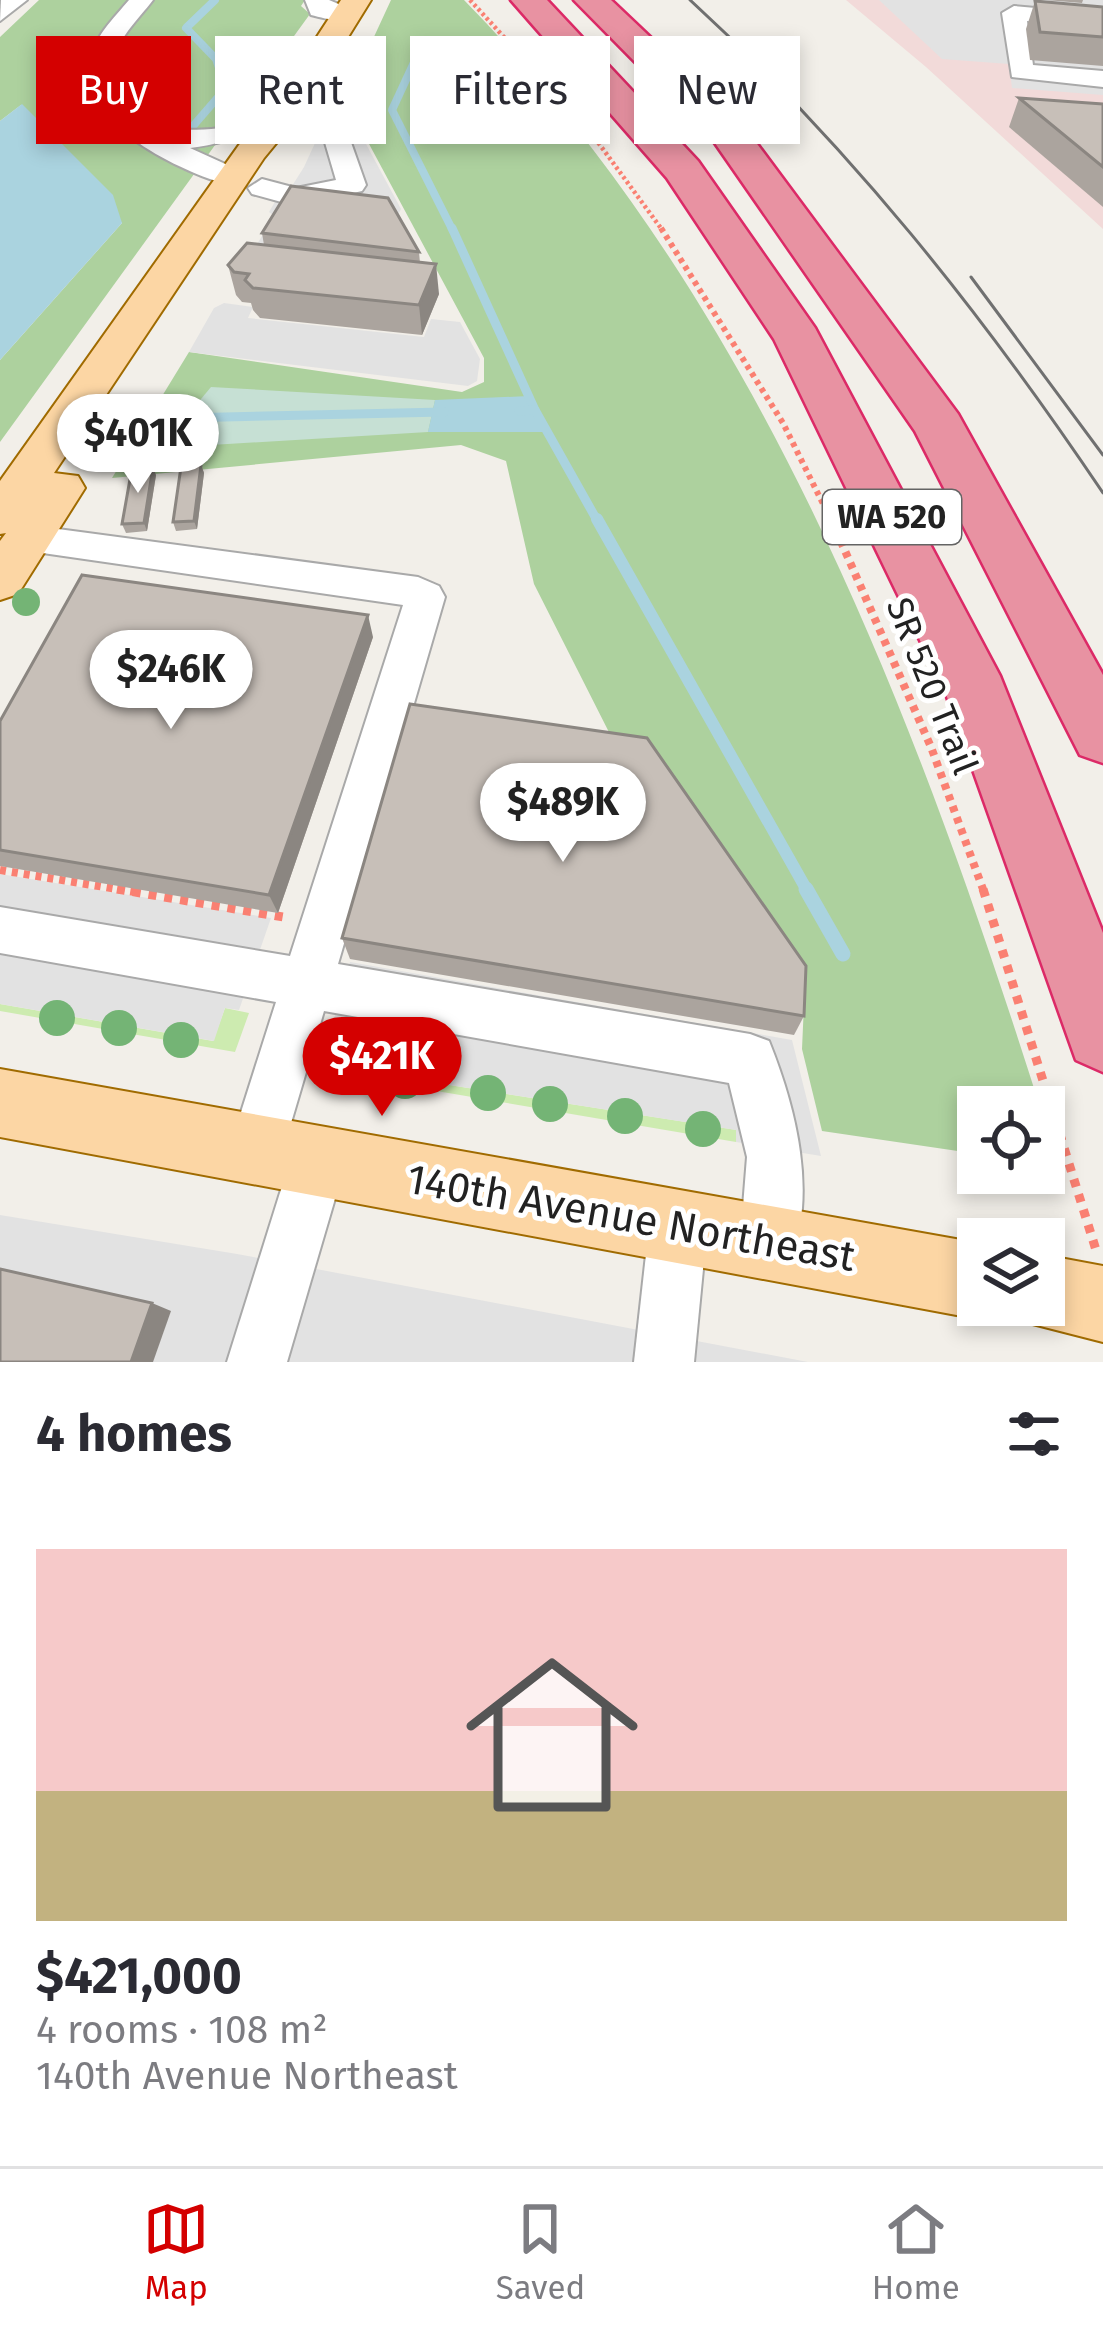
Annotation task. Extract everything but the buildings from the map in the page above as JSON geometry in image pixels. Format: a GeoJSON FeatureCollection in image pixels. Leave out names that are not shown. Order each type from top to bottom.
{"type":"FeatureCollection","features":[{"type":"Feature","properties":{"kind":"highway"},"geometry":{"type":"LineString","coordinates":[[501,0],[599,20]]}},
{"type":"Feature","properties":{"kind":"highway","name":"WA 520"},"geometry":{"type":"LineString","coordinates":[[528,0],[599,20],[729,134],[939,427],[1103,736]]}},
{"type":"Feature","properties":{"kind":"highway","name":"WA 520"},"geometry":{"type":"LineString","coordinates":[[599,20],[683,170],[798,339],[866,466],[978,694],[1103,1033]]}},
{"type":"Feature","properties":{"kind":"main road"},"geometry":{"type":"LineString","coordinates":[[323,36],[340,4]]}},
{"type":"Feature","properties":{"kind":"main road"},"geometry":{"type":"LineString","coordinates":[[14,528],[268,195],[292,144]]}},
{"type":"Feature","properties":{"kind":"main road"},"geometry":{"type":"LineString","coordinates":[[0,581],[14,528],[208,266],[207,254],[248,190],[268,195]]}},
{"type":"Feature","properties":{"kind":"main road","name":"140th Avenue Northeast"},"geometry":{"type":"LineString","coordinates":[[2,1109],[957,1277]]}},
{"type":"Feature","properties":{"kind":"main road"},"geometry":{"type":"LineString","coordinates":[[1065,1297],[1103,1304]]}},
{"type":"Feature","properties":{"kind":"street"},"geometry":{"type":"LineString","coordinates":[[0,14],[15,0]]}},
{"type":"Feature","properties":{"kind":"street"},"geometry":{"type":"LineString","coordinates":[[109,36],[141,0]]}},
{"type":"Feature","properties":{"kind":"street"},"geometry":{"type":"LineString","coordinates":[[1103,21],[1014,14],[1022,73],[1103,79]]}},
{"type":"Feature","properties":{"kind":"street"},"geometry":{"type":"LineString","coordinates":[[167,144],[268,195],[352,185],[339,144]]}},
{"type":"Feature","properties":{"kind":"street"},"geometry":{"type":"LineString","coordinates":[[14,528],[418,592],[425,597],[308,983],[256,1362]]}},
{"type":"Feature","properties":{"kind":"street"},"geometry":{"type":"LineString","coordinates":[[0,929],[750,1060],[775,1156],[770,1244]]}},
{"type":"Feature","properties":{"kind":"street"},"geometry":{"type":"LineString","coordinates":[[664,1362],[678,1228]]}},
{"type":"Feature","properties":{"kind":"path","name":"SR 520 Trail"},"geometry":{"type":"LineString","coordinates":[[470,0],[536,64],[586,124],[697,278],[787,432],[867,594],[972,859],[1037,1048],[1103,1276]]}},
{"type":"Feature","properties":{"kind":"path"},"geometry":{"type":"LineString","coordinates":[[0,869],[326,925]]}},
{"type":"Feature","properties":{"kind":"shaded area"},"geometry":{"type":"Polygon","coordinates":[[[846,0],[1103,0],[1103,229],[926,67],[846,0]]]}},
{"type":"Feature","properties":{"kind":"shaded area"},"geometry":{"type":"Polygon","coordinates":[[[879,0],[1103,0],[1103,95],[1012,88],[1009,64],[942,59],[879,0]]]}},
{"type":"Feature","properties":{"kind":"shaded area"},"geometry":{"type":"Polygon","coordinates":[[[315,144],[366,144],[401,209],[398,215],[267,263],[247,261],[274,216],[269,212],[283,188],[292,186],[315,144]]]}},
{"type":"Feature","properties":{"kind":"shaded area"},"geometry":{"type":"Polygon","coordinates":[[[224,303],[253,307],[248,318],[424,337],[431,319],[460,322],[480,359],[477,381],[468,386],[189,352],[214,308],[224,303]]]}},
{"type":"Feature","properties":{"kind":"shaded area"},"geometry":{"type":"Polygon","coordinates":[[[0,874],[271,918],[239,1010],[225,1008],[214,1041],[0,1004],[0,874]]]}},
{"type":"Feature","properties":{"kind":"shaded area"},"geometry":{"type":"Polygon","coordinates":[[[350,962],[792,1040],[821,1156],[736,1142],[736,1130],[321,1065],[350,962]]]}},
{"type":"Feature","properties":{"kind":"shaded area"},"geometry":{"type":"Polygon","coordinates":[[[0,1215],[237,1254],[808,1362],[153,1362],[0,1290],[0,1215]]]}},
{"type":"Feature","properties":{"kind":"green space"},"geometry":{"type":"Polygon","coordinates":[[[39,0],[305,0],[301,6],[310,14],[294,36],[215,36],[216,144],[0,442],[0,360],[122,223],[54,144],[191,144],[191,36],[36,36],[36,123],[21,105],[0,121],[0,37],[39,0]]]}},
{"type":"Feature","properties":{"kind":"green space"},"geometry":{"type":"Polygon","coordinates":[[[391,0],[464,0],[496,36],[410,36],[410,144],[588,144],[661,245],[743,379],[816,518],[938,809],[1033,1086],[957,1086],[957,1151],[822,1131],[802,1049],[805,981],[619,752],[534,584],[506,461],[461,445],[112,478],[189,352],[462,392],[484,382],[484,358],[369,144],[386,144],[386,36],[374,36],[391,0]]]}},
{"type":"Feature","properties":{"kind":"green space"},"geometry":{"type":"Polygon","coordinates":[[[211,387],[435,400],[428,432],[211,445],[166,441],[211,387]]]}},
{"type":"Feature","properties":{"kind":"green space"},"geometry":{"type":"Polygon","coordinates":[[[0,1004],[213,1041],[225,1008],[249,1013],[235,1052],[0,1011],[0,1004]]]}},
{"type":"Feature","properties":{"kind":"green space"},"geometry":{"type":"Polygon","coordinates":[[[321,1065],[737,1130],[736,1142],[319,1071],[321,1065]]]}},
{"type":"Feature","properties":{"kind":"water"},"geometry":{"type":"Polygon","coordinates":[[[22,104],[36,118],[36,144],[62,144],[113,195],[122,223],[0,360],[0,121],[22,104]]]}},
{"type":"Feature","properties":{"kind":"water"},"geometry":{"type":"Polygon","coordinates":[[[529,396],[547,432],[428,432],[435,400],[529,396]]]}},
{"type":"Feature","properties":{"kind":"waterway"},"geometry":{"type":"LineString","coordinates":[[193,126],[226,88],[216,59],[186,28],[215,0]]}},
{"type":"Feature","properties":{"kind":"waterway"},"geometry":{"type":"LineString","coordinates":[[410,71],[392,110],[453,231]]}},
{"type":"Feature","properties":{"kind":"waterway"},"geometry":{"type":"LineString","coordinates":[[452,228],[535,410]]}},
{"type":"Feature","properties":{"kind":"waterway"},"geometry":{"type":"LineString","coordinates":[[519,411],[535,410]]}},
{"type":"Feature","properties":{"kind":"waterway"},"geometry":{"type":"LineString","coordinates":[[535,410],[598,522]]}},
{"type":"Feature","properties":{"kind":"waterway"},"geometry":{"type":"LineString","coordinates":[[181,418],[444,412]]}},
{"type":"Feature","properties":{"kind":"waterway"},"geometry":{"type":"LineString","coordinates":[[597,519],[808,892]]}},
{"type":"Feature","properties":{"kind":"waterway"},"geometry":{"type":"LineString","coordinates":[[806,889],[843,954]]}},
{"type":"Feature","properties":{"kind":"tram line"},"geometry":{"type":"LineString","coordinates":[[690,0],[805,114],[911,234],[1010,361],[1103,493]]}},
{"type":"Feature","properties":{"kind":"tram line"},"geometry":{"type":"LineString","coordinates":[[971,277],[1103,455]]}}]}
